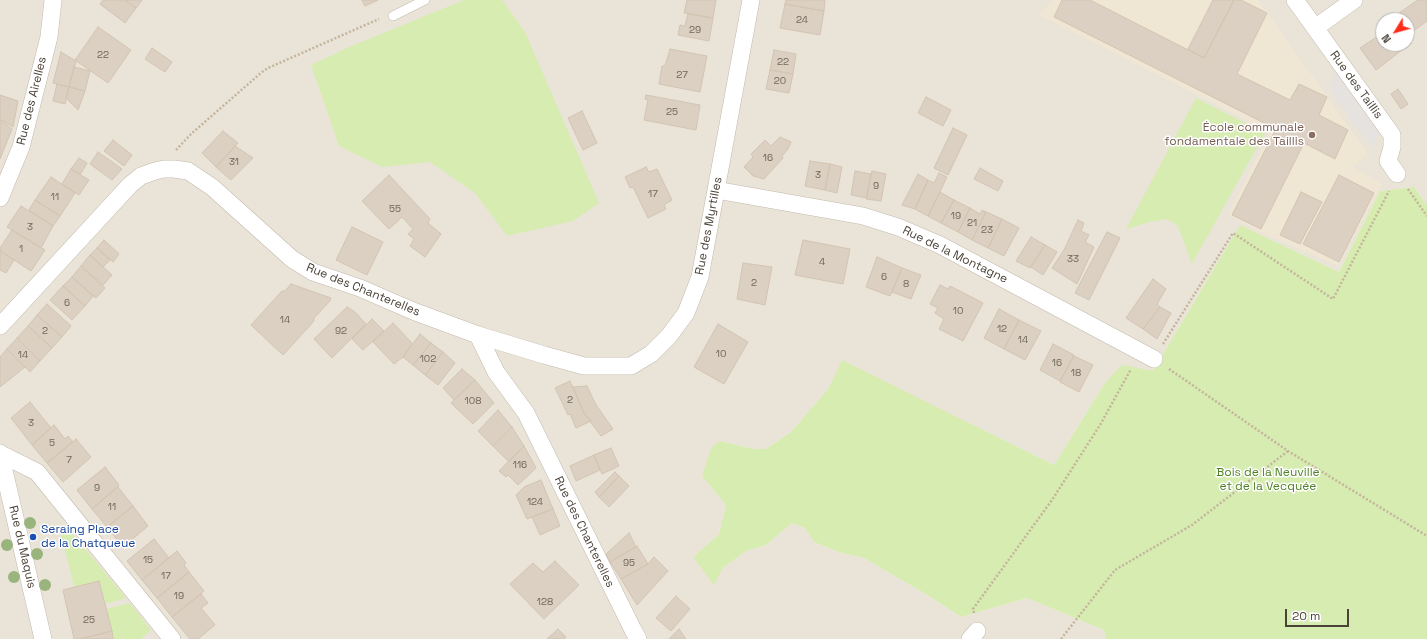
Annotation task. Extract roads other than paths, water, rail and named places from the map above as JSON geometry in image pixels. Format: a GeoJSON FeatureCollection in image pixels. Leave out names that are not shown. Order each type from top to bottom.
{"type":"FeatureCollection","features":[{"type":"Feature","properties":{"kind":"street","name":"Rue des Airelles"},"geometry":{"type":"LineString","coordinates":[[0,198],[21,147],[49,37],[53,0]]}},
{"type":"Feature","properties":{"kind":"street","name":"Rue des Myrtilles"},"geometry":{"type":"LineString","coordinates":[[478,335],[584,366],[631,366],[651,354],[669,336],[686,313],[700,277],[751,0]]}},
{"type":"Feature","properties":{"kind":"street","name":"Rue des Taillis"},"geometry":{"type":"LineString","coordinates":[[1295,0],[1392,135],[1392,147],[1388,161],[1397,174]]}},
{"type":"Feature","properties":{"kind":"street"},"geometry":{"type":"LineString","coordinates":[[1315,28],[1354,0]]}},
{"type":"Feature","properties":{"kind":"street","name":"Rue des Chanterelles"},"geometry":{"type":"LineString","coordinates":[[0,326],[130,185],[141,176],[164,169],[174,168],[188,171],[212,187],[292,259],[313,272],[360,288],[413,311],[478,335],[496,372],[526,413],[632,630],[638,639]]}},
{"type":"Feature","properties":{"kind":"street","name":"Rue de la Montagne"},"geometry":{"type":"LineString","coordinates":[[716,190],[863,216],[898,227],[940,245],[1154,359]]}},
{"type":"Feature","properties":{"kind":"street","name":"Rue du Maquis"},"geometry":{"type":"LineString","coordinates":[[0,454],[43,639]]}},
{"type":"Feature","properties":{"kind":"street","name":"Rue du Maquis"},"geometry":{"type":"LineString","coordinates":[[0,454],[37,472],[172,639]]}},
{"type":"Feature","properties":{"kind":"lane"},"geometry":{"type":"LineString","coordinates":[[393,16],[425,0]]}},
{"type":"Feature","properties":{"kind":"place","name":"École communale fondamentale des Taillis"},"geometry":{"type":"Point","coordinates":[1312,135]}},
{"type":"Feature","properties":{"kind":"place","name":"Seraing Place de la Chatqueue"},"geometry":{"type":"Point","coordinates":[33,537]}},
{"type":"Feature","properties":{"kind":"park label","name":"Bois de la Neuville et de la Vecquée"},"geometry":{"type":"Point","coordinates":[1268,480]}}]}
